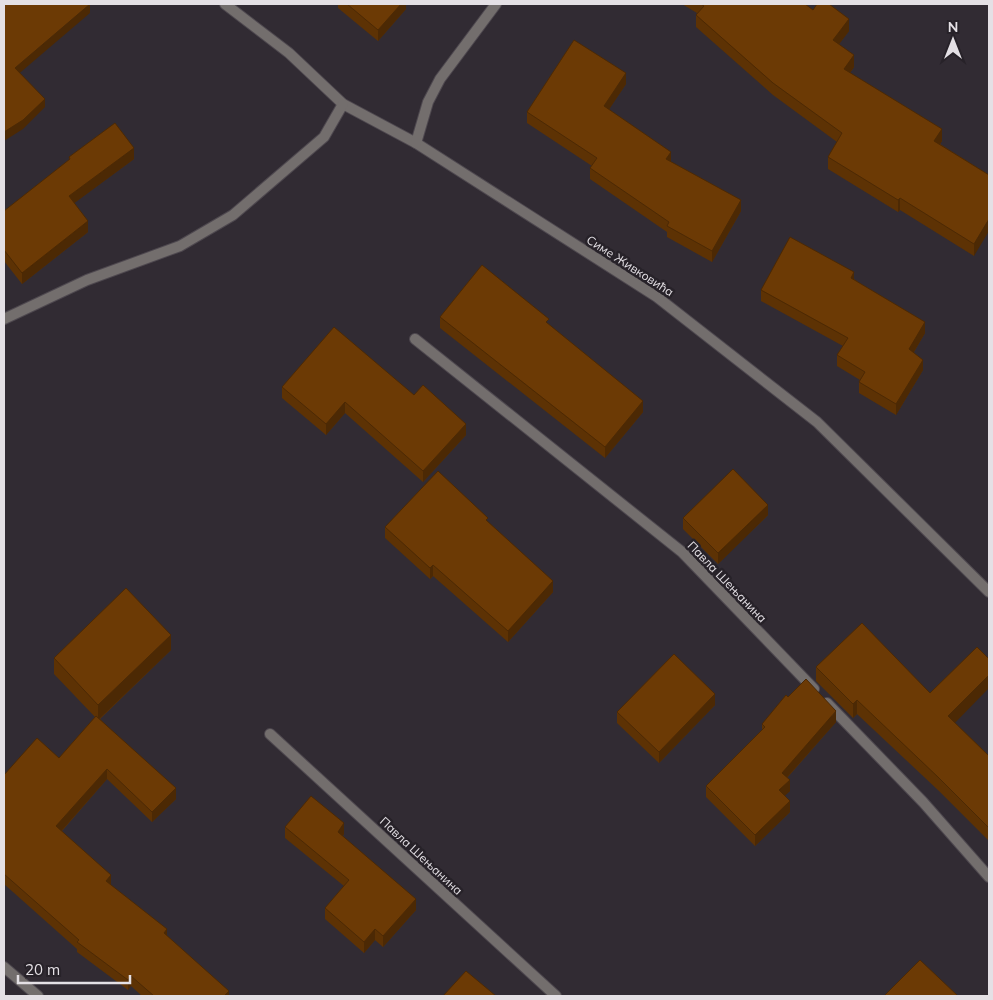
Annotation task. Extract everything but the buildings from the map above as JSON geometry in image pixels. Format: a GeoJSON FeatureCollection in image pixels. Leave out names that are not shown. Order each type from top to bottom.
{"type":"FeatureCollection","features":[{"type":"Feature","properties":{"kind":"street","name":"Симе Живковића"},"geometry":{"type":"LineString","coordinates":[[225,4],[289,53],[343,104],[416,143],[657,297],[817,422],[989,592]]}},
{"type":"Feature","properties":{"kind":"street"},"geometry":{"type":"LineString","coordinates":[[416,143],[428,102],[440,79],[496,4]]}},
{"type":"Feature","properties":{"kind":"street"},"geometry":{"type":"LineString","coordinates":[[4,319],[87,280],[180,246],[233,215],[324,137],[343,104]]}},
{"type":"Feature","properties":{"kind":"street","name":"Павла Шењанина"},"geometry":{"type":"LineString","coordinates":[[415,339],[682,552],[923,802],[989,877]]}},
{"type":"Feature","properties":{"kind":"street","name":"Павла Шењанина"},"geometry":{"type":"LineString","coordinates":[[270,734],[556,996]]}},
{"type":"Feature","properties":{"kind":"street"},"geometry":{"type":"LineString","coordinates":[[4,967],[38,996]]}}]}
